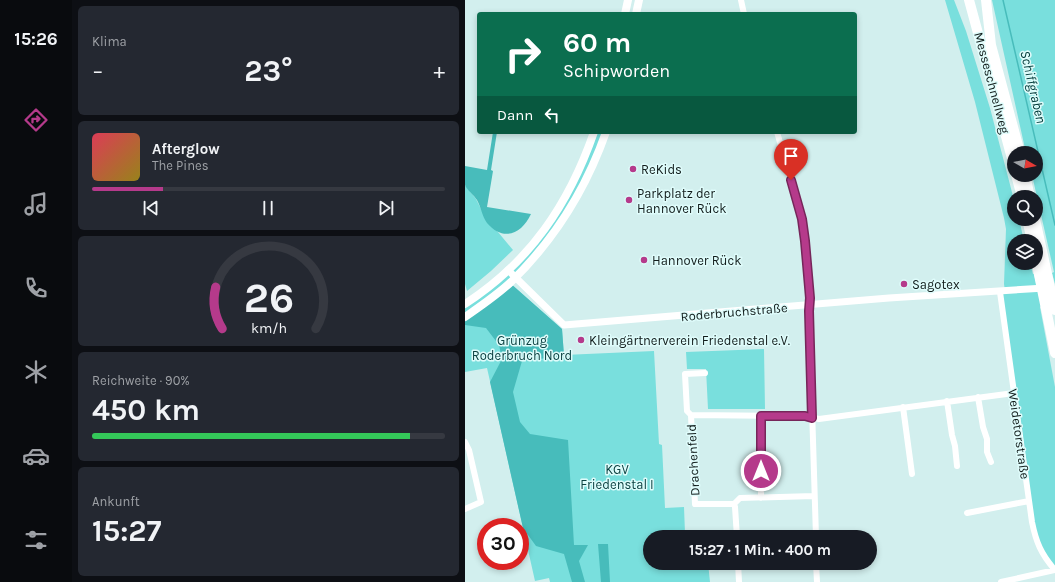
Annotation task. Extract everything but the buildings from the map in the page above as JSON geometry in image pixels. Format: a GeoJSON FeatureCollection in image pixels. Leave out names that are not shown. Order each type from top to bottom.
{"type":"FeatureCollection","features":[{"type":"Feature","properties":{"kind":"highway"},"geometry":{"type":"LineString","coordinates":[[986,0],[991,45]]}},
{"type":"Feature","properties":{"kind":"highway"},"geometry":{"type":"LineString","coordinates":[[967,1],[991,45]]}},
{"type":"Feature","properties":{"kind":"highway","name":"Messeschnellweg"},"geometry":{"type":"LineString","coordinates":[[967,1],[999,107],[1009,146]]}},
{"type":"Feature","properties":{"kind":"highway","name":"Messeschnellweg"},"geometry":{"type":"LineString","coordinates":[[991,45],[1018,146]]}},
{"type":"Feature","properties":{"kind":"highway"},"geometry":{"type":"LineString","coordinates":[[1036,226],[1048,289],[1055,352]]}},
{"type":"Feature","properties":{"kind":"highway"},"geometry":{"type":"LineString","coordinates":[[1040,270],[1055,310]]}},
{"type":"Feature","properties":{"kind":"main road"},"geometry":{"type":"LineString","coordinates":[[625,12],[628,0]]}},
{"type":"Feature","properties":{"kind":"main road"},"geometry":{"type":"LineString","coordinates":[[637,12],[639,0]]}},
{"type":"Feature","properties":{"kind":"main road"},"geometry":{"type":"LineString","coordinates":[[465,304],[508,270],[520,259],[538,238],[567,196],[583,162],[593,134]]}},
{"type":"Feature","properties":{"kind":"main road"},"geometry":{"type":"LineString","coordinates":[[465,317],[498,293],[515,277],[550,238],[568,211],[592,168],[605,134]]}},
{"type":"Feature","properties":{"kind":"street"},"geometry":{"type":"LineString","coordinates":[[741,0],[744,12]]}},
{"type":"Feature","properties":{"kind":"street"},"geometry":{"type":"LineString","coordinates":[[778,134],[802,219],[805,241],[809,306],[816,530]]}},
{"type":"Feature","properties":{"kind":"street","name":"Roderbruchstraße"},"geometry":{"type":"LineString","coordinates":[[508,270],[564,325],[896,298],[1048,289]]}},
{"type":"Feature","properties":{"kind":"street","name":"Weidetorstraße"},"geometry":{"type":"LineString","coordinates":[[1000,292],[1035,538],[1041,553],[1055,570]]}},
{"type":"Feature","properties":{"kind":"street"},"geometry":{"type":"LineString","coordinates":[[705,373],[685,374],[687,411],[691,415],[805,416],[819,419],[1014,393]]}},
{"type":"Feature","properties":{"kind":"street"},"geometry":{"type":"LineString","coordinates":[[978,397],[983,427],[987,438],[987,452],[991,462]]}},
{"type":"Feature","properties":{"kind":"street"},"geometry":{"type":"LineString","coordinates":[[947,401],[957,466]]}},
{"type":"Feature","properties":{"kind":"street"},"geometry":{"type":"LineString","coordinates":[[903,407],[912,474]]}},
{"type":"Feature","properties":{"kind":"street","name":"Drachenfeld"},"geometry":{"type":"LineString","coordinates":[[691,415],[695,504],[734,504]]}},
{"type":"Feature","properties":{"kind":"street"},"geometry":{"type":"LineString","coordinates":[[761,416],[761,498]]}},
{"type":"Feature","properties":{"kind":"street"},"geometry":{"type":"LineString","coordinates":[[465,442],[469,450],[481,502],[465,509]]}},
{"type":"Feature","properties":{"kind":"street"},"geometry":{"type":"LineString","coordinates":[[737,530],[734,504],[739,498],[814,496]]}},
{"type":"Feature","properties":{"kind":"street"},"geometry":{"type":"LineString","coordinates":[[967,513],[1029,501]]}},
{"type":"Feature","properties":{"kind":"street"},"geometry":{"type":"LineString","coordinates":[[738,570],[739,582]]}},
{"type":"Feature","properties":{"kind":"street"},"geometry":{"type":"LineString","coordinates":[[817,570],[817,582]]}},
{"type":"Feature","properties":{"kind":"street"},"geometry":{"type":"LineString","coordinates":[[1001,582],[1055,570]]}},
{"type":"Feature","properties":{"kind":"green space"},"geometry":{"type":"Polygon","coordinates":[[[945,0],[954,0],[966,31],[990,108],[1007,173],[1007,182],[1009,182],[1011,190],[1007,190],[1007,226],[1021,226],[1022,234],[1007,234],[1007,270],[1032,270],[1041,306],[1055,387],[1055,570],[1035,538],[1000,292],[1005,291],[1006,229],[975,102],[945,0]]]}},
{"type":"Feature","properties":{"kind":"green space"},"geometry":{"type":"Polygon","coordinates":[[[992,0],[1055,0],[1055,284],[1052,273],[1054,272],[1043,224],[1043,190],[1035,190],[1034,182],[1043,182],[1043,146],[1024,146],[992,0]]]}},
{"type":"Feature","properties":{"kind":"green space","name":"KGV Friedenstal I"},"geometry":{"type":"Polygon","coordinates":[[[593,134],[605,134],[575,200],[510,283],[562,329],[564,355],[654,351],[659,444],[662,445],[665,508],[684,507],[685,530],[643,530],[643,570],[709,570],[710,582],[550,582],[549,578],[535,581],[529,554],[529,518],[521,518],[487,368],[465,372],[465,304],[490,286],[553,218],[593,134]]]}},
{"type":"Feature","properties":{"kind":"green space"},"geometry":{"type":"Polygon","coordinates":[[[465,185],[476,199],[488,223],[498,232],[513,250],[467,291],[465,284],[465,185]]]}},
{"type":"Feature","properties":{"kind":"green space","name":"Grünzug Roderbruch Nord"},"geometry":{"type":"Polygon","coordinates":[[[510,283],[562,329],[564,356],[522,361],[513,392],[520,422],[530,434],[568,440],[574,545],[588,545],[579,561],[585,582],[572,582],[564,554],[536,546],[529,536],[529,518],[521,518],[490,382],[502,359],[499,345],[486,328],[465,325],[465,319],[510,283]]]}},
{"type":"Feature","properties":{"kind":"green space"},"geometry":{"type":"Polygon","coordinates":[[[764,349],[765,409],[708,409],[706,369],[687,369],[686,352],[764,349]]]}},
{"type":"Feature","properties":{"kind":"green space"},"geometry":{"type":"Polygon","coordinates":[[[598,544],[608,544],[610,582],[601,582],[598,544]]]}},
{"type":"Feature","properties":{"kind":"shaded area"},"geometry":{"type":"Polygon","coordinates":[[[493,134],[497,134],[491,170],[493,171],[487,207],[531,214],[523,227],[517,231],[506,234],[493,229],[487,223],[477,200],[465,185],[465,166],[487,170],[493,134]]]}},
{"type":"Feature","properties":{"kind":"waterway","name":"Schiffgraben"},"geometry":{"type":"LineString","coordinates":[[1003,0],[1055,225]]}},
{"type":"Feature","properties":{"kind":"place","name":"ReKids"},"geometry":{"type":"Point","coordinates":[633,169]}},
{"type":"Feature","properties":{"kind":"place","name":"Parkplatz der Hannover Rück"},"geometry":{"type":"Point","coordinates":[629,200]}},
{"type":"Feature","properties":{"kind":"place","name":"Hannover Rück"},"geometry":{"type":"Point","coordinates":[644,260]}},
{"type":"Feature","properties":{"kind":"place","name":"Sagotex"},"geometry":{"type":"Point","coordinates":[904,284]}},
{"type":"Feature","properties":{"kind":"place","name":"Kleingärtnerverein Friedenstal e.V."},"geometry":{"type":"Point","coordinates":[581,340]}},
{"type":"Feature","properties":{"kind":"route"},"geometry":{"type":"LineString","coordinates":[[761,471],[761,416],[805,416],[812,418],[809,311],[810,298],[805,241],[802,219],[791,180]]}}]}
